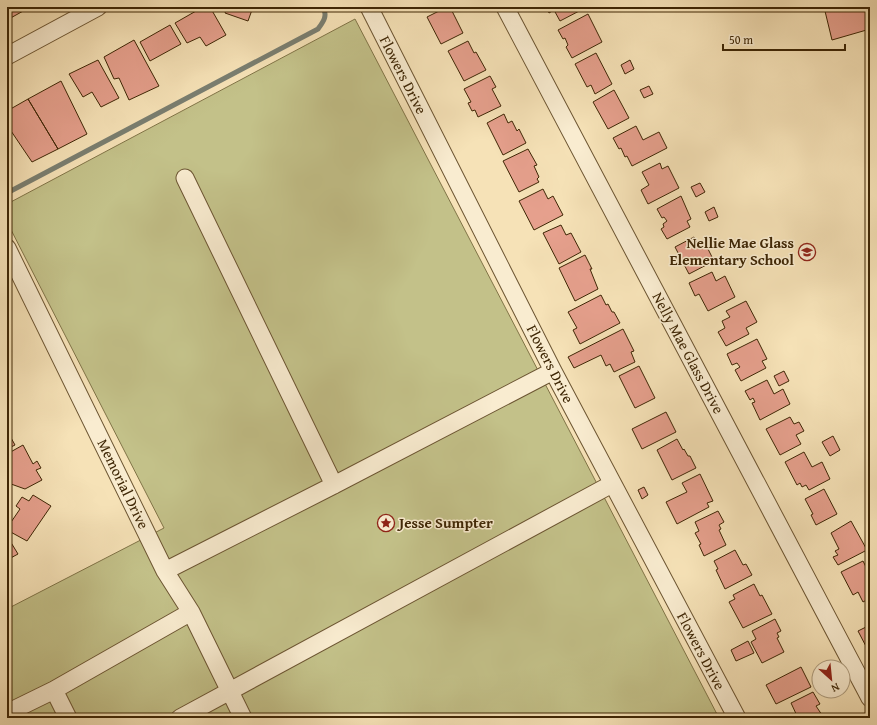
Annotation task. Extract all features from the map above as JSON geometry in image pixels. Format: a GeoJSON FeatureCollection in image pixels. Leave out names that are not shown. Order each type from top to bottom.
{"type":"FeatureCollection","features":[{"type":"Feature","properties":{"kind":"street"},"geometry":{"type":"LineString","coordinates":[[7,56],[98,7]]}},
{"type":"Feature","properties":{"kind":"street","name":"Flowers Drive"},"geometry":{"type":"LineString","coordinates":[[369,7],[553,371],[737,718]]}},
{"type":"Feature","properties":{"kind":"street","name":"Nelly Mae Glass Drive"},"geometry":{"type":"LineString","coordinates":[[505,7],[870,698]]}},
{"type":"Feature","properties":{"kind":"street"},"geometry":{"type":"LineString","coordinates":[[185,178],[334,485]]}},
{"type":"Feature","properties":{"kind":"street","name":"Memorial Drive"},"geometry":{"type":"LineString","coordinates":[[7,248],[165,571],[191,612],[243,718]]}},
{"type":"Feature","properties":{"kind":"street"},"geometry":{"type":"LineString","coordinates":[[165,571],[553,371]]}},
{"type":"Feature","properties":{"kind":"street"},"geometry":{"type":"LineString","coordinates":[[180,718],[612,484]]}},
{"type":"Feature","properties":{"kind":"street"},"geometry":{"type":"LineString","coordinates":[[7,714],[54,690],[191,612]]}},
{"type":"Feature","properties":{"kind":"street"},"geometry":{"type":"LineString","coordinates":[[54,690],[68,718]]}},
{"type":"Feature","properties":{"kind":"shaded area"},"geometry":{"type":"Polygon","coordinates":[[[355,19],[719,718],[7,718],[7,609],[164,528],[7,222],[7,204],[355,19]]]}},
{"type":"Feature","properties":{"kind":"building"},"geometry":{"type":"Polygon","coordinates":[[[7,7],[24,7],[25,10],[7,20],[7,7]]]}},
{"type":"Feature","properties":{"kind":"building"},"geometry":{"type":"Polygon","coordinates":[[[203,7],[210,7],[226,35],[206,46],[200,37],[187,43],[175,23],[203,7]]]}},
{"type":"Feature","properties":{"kind":"building"},"geometry":{"type":"Polygon","coordinates":[[[227,7],[253,7],[248,21],[225,13],[227,7]]]}},
{"type":"Feature","properties":{"kind":"building"},"geometry":{"type":"Polygon","coordinates":[[[450,7],[463,33],[441,44],[427,17],[450,7]]]}},
{"type":"Feature","properties":{"kind":"building"},"geometry":{"type":"Polygon","coordinates":[[[546,7],[582,7],[583,9],[560,21],[554,10],[549,13],[546,7]]]}},
{"type":"Feature","properties":{"kind":"building"},"geometry":{"type":"Polygon","coordinates":[[[824,7],[870,7],[870,29],[832,40],[824,7]]]}},
{"type":"Feature","properties":{"kind":"building"},"geometry":{"type":"Polygon","coordinates":[[[588,14],[602,42],[572,58],[566,47],[568,45],[565,38],[563,39],[558,30],[588,14]]]}},
{"type":"Feature","properties":{"kind":"building"},"geometry":{"type":"Polygon","coordinates":[[[170,25],[181,44],[150,61],[140,42],[170,25]]]}},
{"type":"Feature","properties":{"kind":"building"},"geometry":{"type":"Polygon","coordinates":[[[134,40],[159,86],[129,100],[119,78],[114,79],[104,57],[134,40]]]}},
{"type":"Feature","properties":{"kind":"building"},"geometry":{"type":"Polygon","coordinates":[[[468,41],[474,53],[476,52],[486,70],[464,81],[448,51],[468,41]]]}},
{"type":"Feature","properties":{"kind":"building"},"geometry":{"type":"Polygon","coordinates":[[[596,53],[612,84],[595,94],[591,85],[587,87],[575,64],[596,53]]]}},
{"type":"Feature","properties":{"kind":"building"},"geometry":{"type":"Polygon","coordinates":[[[98,60],[119,98],[101,107],[92,92],[83,97],[69,74],[98,60]]]}},
{"type":"Feature","properties":{"kind":"building"},"geometry":{"type":"Polygon","coordinates":[[[630,60],[634,69],[625,74],[621,65],[630,60]]]}},
{"type":"Feature","properties":{"kind":"building"},"geometry":{"type":"Polygon","coordinates":[[[490,76],[496,87],[492,89],[501,106],[478,117],[475,110],[472,111],[468,103],[471,102],[464,89],[490,76]]]}},
{"type":"Feature","properties":{"kind":"building"},"geometry":{"type":"Polygon","coordinates":[[[61,81],[87,134],[58,149],[28,99],[61,81]]]}},
{"type":"Feature","properties":{"kind":"building"},"geometry":{"type":"Polygon","coordinates":[[[649,86],[653,94],[644,98],[640,90],[649,86]]]}},
{"type":"Feature","properties":{"kind":"building"},"geometry":{"type":"Polygon","coordinates":[[[614,90],[629,118],[608,129],[593,102],[614,90]]]}},
{"type":"Feature","properties":{"kind":"building"},"geometry":{"type":"Polygon","coordinates":[[[28,99],[58,149],[32,162],[7,125],[7,111],[28,99]]]}},
{"type":"Feature","properties":{"kind":"building"},"geometry":{"type":"Polygon","coordinates":[[[504,114],[508,123],[512,121],[517,131],[519,129],[526,143],[503,155],[487,123],[504,114]]]}},
{"type":"Feature","properties":{"kind":"building"},"geometry":{"type":"Polygon","coordinates":[[[636,126],[643,140],[659,132],[667,148],[632,166],[627,156],[625,157],[621,148],[619,149],[613,138],[636,126]]]}},
{"type":"Feature","properties":{"kind":"building"},"geometry":{"type":"Polygon","coordinates":[[[528,149],[537,165],[534,166],[539,177],[537,179],[539,182],[519,192],[503,161],[528,149]]]}},
{"type":"Feature","properties":{"kind":"building"},"geometry":{"type":"Polygon","coordinates":[[[660,163],[662,169],[668,166],[679,188],[648,204],[641,190],[649,185],[642,172],[660,163]]]}},
{"type":"Feature","properties":{"kind":"building"},"geometry":{"type":"Polygon","coordinates":[[[700,183],[705,192],[696,197],[691,187],[700,183]]]}},
{"type":"Feature","properties":{"kind":"building"},"geometry":{"type":"Polygon","coordinates":[[[543,189],[548,199],[553,196],[563,215],[534,230],[519,201],[543,189]]]}},
{"type":"Feature","properties":{"kind":"building"},"geometry":{"type":"Polygon","coordinates":[[[681,196],[691,219],[687,221],[690,227],[667,239],[661,229],[664,227],[663,224],[667,221],[664,217],[662,218],[657,209],[681,196]]]}},
{"type":"Feature","properties":{"kind":"building"},"geometry":{"type":"Polygon","coordinates":[[[714,207],[718,217],[709,221],[705,212],[714,207]]]}},
{"type":"Feature","properties":{"kind":"building"},"geometry":{"type":"Polygon","coordinates":[[[561,225],[566,235],[571,233],[581,252],[559,264],[543,233],[561,225]]]}},
{"type":"Feature","properties":{"kind":"building"},"geometry":{"type":"Polygon","coordinates":[[[694,237],[700,248],[706,245],[714,261],[689,274],[675,247],[694,237]]]}},
{"type":"Feature","properties":{"kind":"building"},"geometry":{"type":"Polygon","coordinates":[[[585,255],[592,269],[590,269],[598,289],[575,301],[559,268],[585,255]]]}},
{"type":"Feature","properties":{"kind":"building"},"geometry":{"type":"Polygon","coordinates":[[[712,272],[716,281],[725,276],[735,297],[708,311],[699,294],[695,296],[689,283],[712,272]]]}},
{"type":"Feature","properties":{"kind":"building"},"geometry":{"type":"Polygon","coordinates":[[[601,295],[606,305],[608,304],[620,323],[580,344],[573,330],[577,328],[568,312],[601,295]]]}},
{"type":"Feature","properties":{"kind":"building"},"geometry":{"type":"Polygon","coordinates":[[[746,301],[757,322],[746,328],[749,334],[726,346],[718,332],[725,328],[722,321],[730,317],[726,311],[746,301]]]}},
{"type":"Feature","properties":{"kind":"building"},"geometry":{"type":"Polygon","coordinates":[[[623,329],[634,351],[631,352],[635,362],[614,372],[610,364],[606,366],[601,355],[574,368],[568,357],[623,329]]]}},
{"type":"Feature","properties":{"kind":"building"},"geometry":{"type":"Polygon","coordinates":[[[757,339],[767,359],[762,361],[766,368],[741,381],[735,370],[740,367],[737,363],[732,365],[727,354],[757,339]]]}},
{"type":"Feature","properties":{"kind":"building"},"geometry":{"type":"Polygon","coordinates":[[[639,366],[655,398],[635,408],[619,376],[639,366]]]}},
{"type":"Feature","properties":{"kind":"building"},"geometry":{"type":"Polygon","coordinates":[[[784,371],[789,381],[779,386],[774,376],[784,371]]]}},
{"type":"Feature","properties":{"kind":"building"},"geometry":{"type":"Polygon","coordinates":[[[767,380],[774,394],[783,389],[790,404],[760,420],[752,403],[755,402],[753,398],[750,400],[745,391],[767,380]]]}},
{"type":"Feature","properties":{"kind":"building"},"geometry":{"type":"Polygon","coordinates":[[[666,412],[676,432],[642,449],[632,429],[666,412]]]}},
{"type":"Feature","properties":{"kind":"building"},"geometry":{"type":"Polygon","coordinates":[[[790,417],[794,424],[799,422],[804,431],[796,435],[801,444],[780,455],[766,429],[790,417]]]}},
{"type":"Feature","properties":{"kind":"building"},"geometry":{"type":"Polygon","coordinates":[[[10,436],[15,445],[7,449],[7,438],[10,436]]]}},
{"type":"Feature","properties":{"kind":"building"},"geometry":{"type":"Polygon","coordinates":[[[833,436],[840,450],[830,456],[822,442],[833,436]]]}},
{"type":"Feature","properties":{"kind":"building"},"geometry":{"type":"Polygon","coordinates":[[[677,439],[683,450],[684,449],[688,456],[690,456],[696,468],[672,480],[657,450],[677,439]]]}},
{"type":"Feature","properties":{"kind":"building"},"geometry":{"type":"Polygon","coordinates":[[[23,445],[33,464],[37,461],[41,468],[36,470],[42,480],[25,489],[11,484],[7,476],[7,454],[23,445]]]}},
{"type":"Feature","properties":{"kind":"building"},"geometry":{"type":"Polygon","coordinates":[[[804,452],[812,467],[822,462],[830,479],[809,490],[806,485],[802,487],[800,483],[797,485],[785,462],[804,452]]]}},
{"type":"Feature","properties":{"kind":"building"},"geometry":{"type":"Polygon","coordinates":[[[700,474],[713,501],[707,503],[709,507],[677,524],[666,502],[687,492],[682,483],[700,474]]]}},
{"type":"Feature","properties":{"kind":"building"},"geometry":{"type":"Polygon","coordinates":[[[644,487],[648,495],[642,499],[638,490],[644,487]]]}},
{"type":"Feature","properties":{"kind":"building"},"geometry":{"type":"Polygon","coordinates":[[[824,489],[837,514],[816,525],[811,515],[813,514],[805,499],[824,489]]]}},
{"type":"Feature","properties":{"kind":"building"},"geometry":{"type":"Polygon","coordinates":[[[33,495],[51,506],[27,541],[7,530],[7,528],[20,509],[16,506],[22,497],[29,501],[33,495]]]}},
{"type":"Feature","properties":{"kind":"building"},"geometry":{"type":"Polygon","coordinates":[[[718,511],[724,522],[719,525],[721,529],[719,530],[726,545],[704,556],[699,545],[701,544],[695,533],[699,531],[695,522],[718,511]]]}},
{"type":"Feature","properties":{"kind":"building"},"geometry":{"type":"Polygon","coordinates":[[[851,521],[867,550],[838,565],[833,557],[838,555],[835,551],[839,549],[831,533],[851,521]]]}},
{"type":"Feature","properties":{"kind":"building"},"geometry":{"type":"Polygon","coordinates":[[[7,536],[18,554],[7,560],[7,536]]]}},
{"type":"Feature","properties":{"kind":"building"},"geometry":{"type":"Polygon","coordinates":[[[735,550],[743,565],[746,564],[752,575],[725,589],[716,570],[718,569],[714,561],[735,550]]]}},
{"type":"Feature","properties":{"kind":"building"},"geometry":{"type":"Polygon","coordinates":[[[863,561],[870,575],[870,598],[863,602],[858,592],[853,595],[841,572],[863,561]]]}},
{"type":"Feature","properties":{"kind":"building"},"geometry":{"type":"Polygon","coordinates":[[[754,584],[760,596],[762,595],[772,614],[743,628],[729,602],[735,599],[733,595],[754,584]]]}},
{"type":"Feature","properties":{"kind":"building"},"geometry":{"type":"Polygon","coordinates":[[[775,619],[781,631],[777,633],[779,637],[777,638],[784,652],[762,663],[751,642],[756,639],[752,631],[775,619]]]}},
{"type":"Feature","properties":{"kind":"building"},"geometry":{"type":"Polygon","coordinates":[[[870,625],[870,654],[858,631],[870,625]]]}},
{"type":"Feature","properties":{"kind":"building"},"geometry":{"type":"Polygon","coordinates":[[[748,641],[754,653],[736,661],[731,650],[748,641]]]}},
{"type":"Feature","properties":{"kind":"building"},"geometry":{"type":"Polygon","coordinates":[[[801,667],[811,687],[776,704],[766,685],[801,667]]]}},
{"type":"Feature","properties":{"kind":"building"},"geometry":{"type":"Polygon","coordinates":[[[811,693],[811,699],[817,699],[820,704],[816,706],[824,718],[798,718],[791,703],[811,693]]]}},
{"type":"Feature","properties":{"kind":"waterway"},"geometry":{"type":"LineString","coordinates":[[7,193],[318,29],[325,16],[323,7]]}},
{"type":"Feature","properties":{"kind":"place","name":"Nellie Mae Glass Elementary School"},"geometry":{"type":"Point","coordinates":[807,252]}},
{"type":"Feature","properties":{"kind":"place","name":"Jesse Sumpter"},"geometry":{"type":"Point","coordinates":[386,523]}}]}
